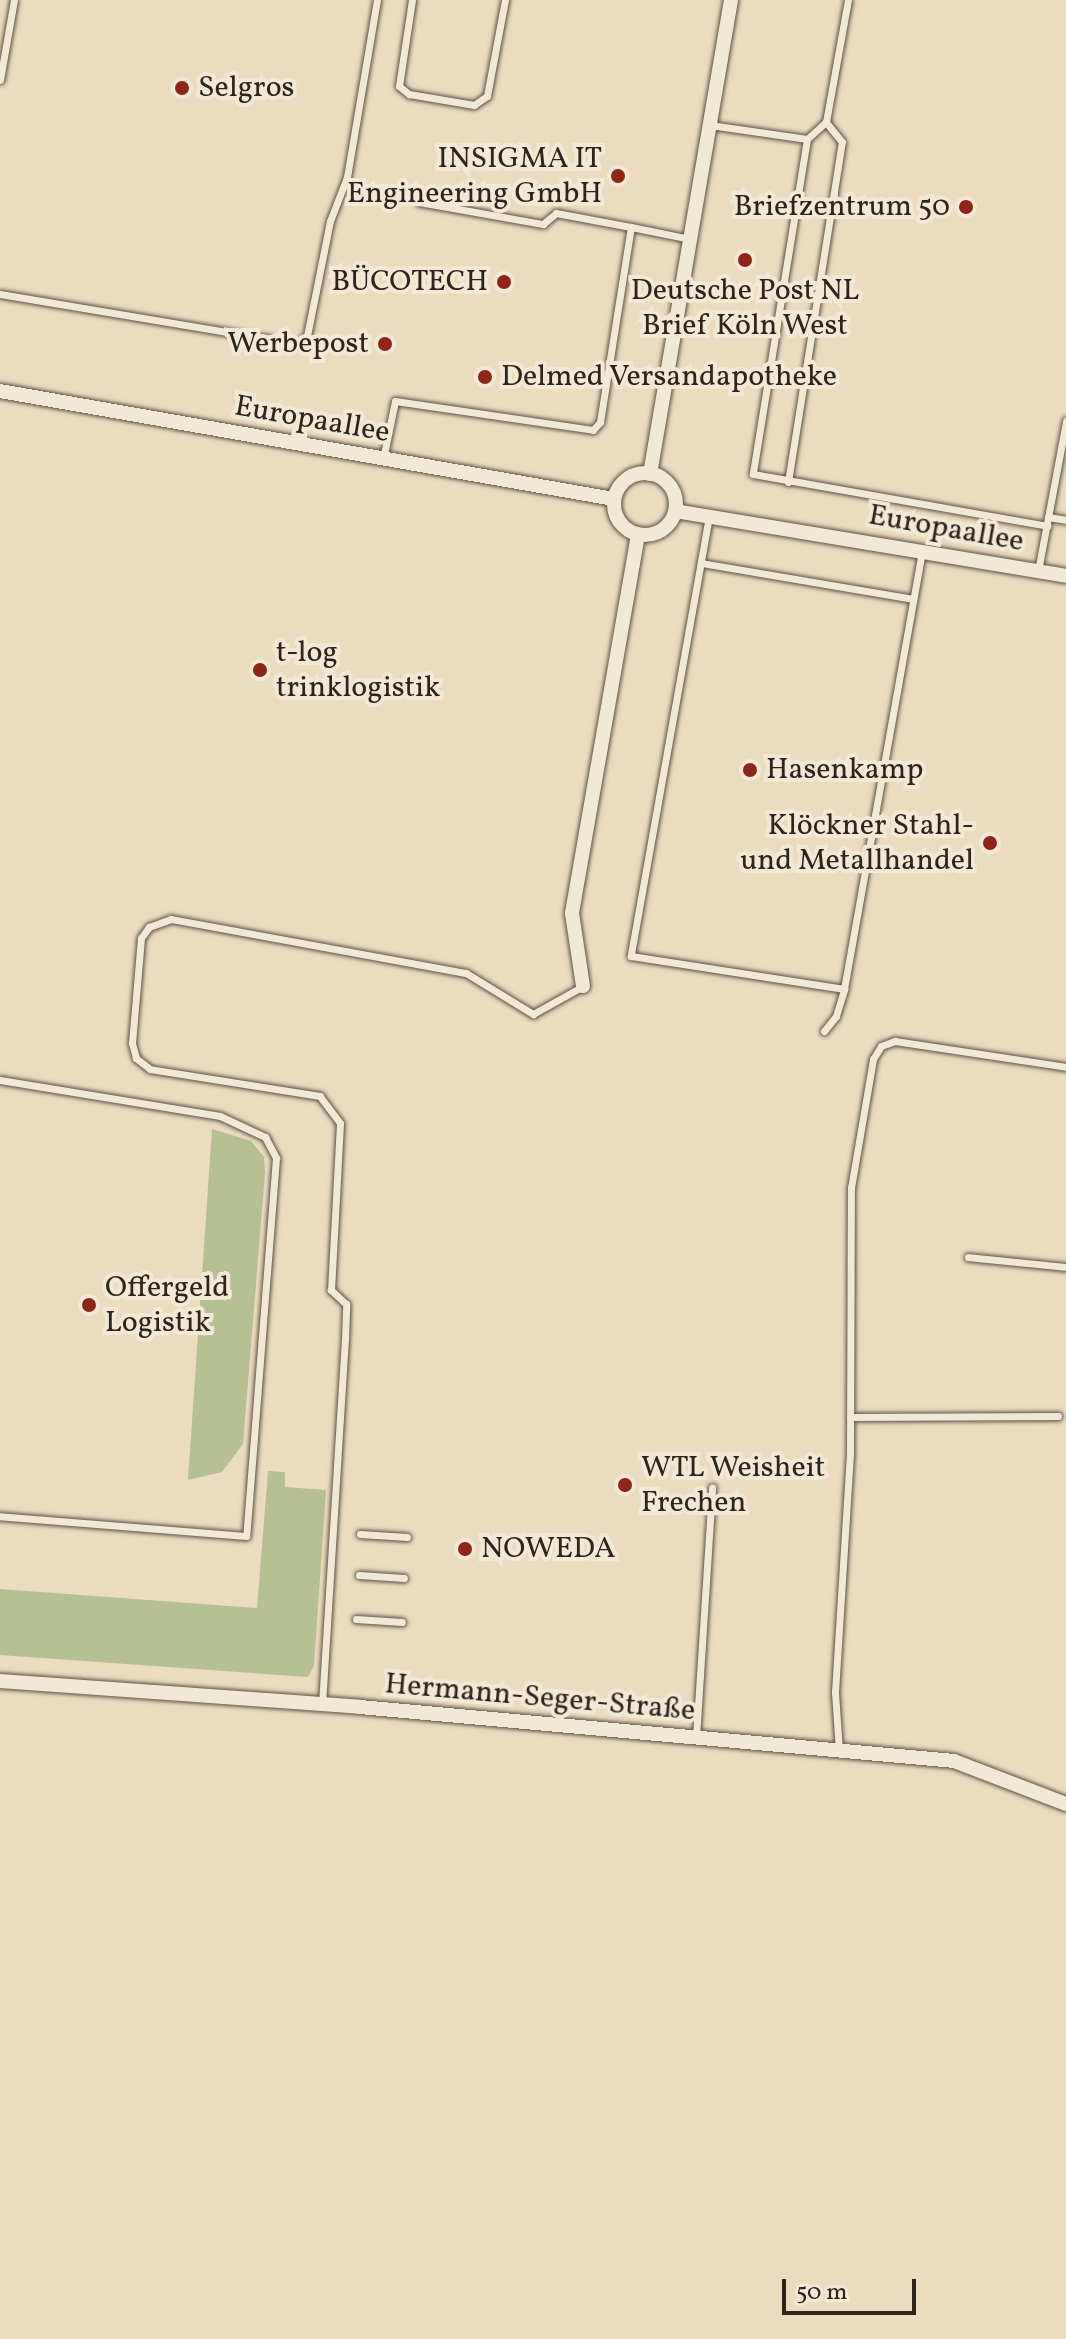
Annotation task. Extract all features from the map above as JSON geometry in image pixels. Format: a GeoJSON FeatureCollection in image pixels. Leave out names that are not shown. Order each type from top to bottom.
{"type":"FeatureCollection","features":[{"type":"Feature","properties":{"kind":"street"},"geometry":{"type":"LineString","coordinates":[[650,474],[731,0]]}},
{"type":"Feature","properties":{"kind":"street","name":"Europaallee"},"geometry":{"type":"LineString","coordinates":[[0,391],[614,499]]}},
{"type":"Feature","properties":{"kind":"street"},"geometry":{"type":"LineString","coordinates":[[650,474],[670,486],[675,511],[664,529],[638,535],[618,521],[614,499],[626,480],[650,474]]}},
{"type":"Feature","properties":{"kind":"street","name":"Europaallee"},"geometry":{"type":"LineString","coordinates":[[675,511],[1066,576]]}},
{"type":"Feature","properties":{"kind":"street"},"geometry":{"type":"LineString","coordinates":[[583,986],[572,913],[638,535]]}},
{"type":"Feature","properties":{"kind":"street","name":"Hermann-Seger-Straße"},"geometry":{"type":"LineString","coordinates":[[0,1681],[322,1704],[954,1761],[1066,1804]]}},
{"type":"Feature","properties":{"kind":"lane"},"geometry":{"type":"LineString","coordinates":[[0,80],[14,0]]}},
{"type":"Feature","properties":{"kind":"lane"},"geometry":{"type":"LineString","coordinates":[[0,294],[298,344],[307,336],[330,221],[347,177],[377,0]]}},
{"type":"Feature","properties":{"kind":"lane"},"geometry":{"type":"LineString","coordinates":[[412,0],[399,86],[409,94],[474,105],[487,96],[505,0]]}},
{"type":"Feature","properties":{"kind":"lane"},"geometry":{"type":"LineString","coordinates":[[848,0],[826,122],[807,139],[753,474],[1047,526]]}},
{"type":"Feature","properties":{"kind":"lane"},"geometry":{"type":"LineString","coordinates":[[788,482],[842,142],[826,122]]}},
{"type":"Feature","properties":{"kind":"lane"},"geometry":{"type":"LineString","coordinates":[[710,125],[807,139]]}},
{"type":"Feature","properties":{"kind":"lane"},"geometry":{"type":"LineString","coordinates":[[419,202],[543,224],[556,213],[690,239]]}},
{"type":"Feature","properties":{"kind":"lane"},"geometry":{"type":"LineString","coordinates":[[383,459],[395,401],[593,430],[600,422],[631,227]]}},
{"type":"Feature","properties":{"kind":"lane"},"geometry":{"type":"LineString","coordinates":[[1038,571],[1066,421]]}},
{"type":"Feature","properties":{"kind":"lane"},"geometry":{"type":"LineString","coordinates":[[1056,473],[1066,475]]}},
{"type":"Feature","properties":{"kind":"lane"},"geometry":{"type":"LineString","coordinates":[[709,516],[631,956],[844,989]]}},
{"type":"Feature","properties":{"kind":"lane"},"geometry":{"type":"LineString","coordinates":[[1048,517],[1066,520]]}},
{"type":"Feature","properties":{"kind":"lane"},"geometry":{"type":"LineString","coordinates":[[824,1031],[836,1016],[844,989],[922,552]]}},
{"type":"Feature","properties":{"kind":"lane"},"geometry":{"type":"LineString","coordinates":[[701,563],[913,599]]}},
{"type":"Feature","properties":{"kind":"lane"},"geometry":{"type":"LineString","coordinates":[[322,1704],[346,1304],[331,1290],[340,1123],[320,1096],[150,1069],[136,1058],[132,1043],[141,938],[149,927],[171,919],[466,973],[533,1014],[583,986]]}},
{"type":"Feature","properties":{"kind":"lane"},"geometry":{"type":"LineString","coordinates":[[839,1751],[835,1692],[850,1417],[851,1188],[876,1052],[895,1041],[1066,1067]]}},
{"type":"Feature","properties":{"kind":"lane"},"geometry":{"type":"LineString","coordinates":[[0,1080],[220,1116],[265,1137],[276,1158],[246,1536],[0,1516]]}},
{"type":"Feature","properties":{"kind":"lane"},"geometry":{"type":"LineString","coordinates":[[968,1257],[1066,1267]]}},
{"type":"Feature","properties":{"kind":"lane"},"geometry":{"type":"LineString","coordinates":[[850,1417],[1058,1416]]}},
{"type":"Feature","properties":{"kind":"lane"},"geometry":{"type":"LineString","coordinates":[[696,1739],[712,1488]]}},
{"type":"Feature","properties":{"kind":"lane"},"geometry":{"type":"LineString","coordinates":[[360,1534],[407,1537]]}},
{"type":"Feature","properties":{"kind":"lane"},"geometry":{"type":"LineString","coordinates":[[359,1575],[404,1578]]}},
{"type":"Feature","properties":{"kind":"lane"},"geometry":{"type":"LineString","coordinates":[[356,1619],[402,1622]]}},
{"type":"Feature","properties":{"kind":"green space"},"geometry":{"type":"Polygon","coordinates":[[[212,1129],[251,1141],[264,1157],[265,1173],[243,1444],[222,1472],[188,1480],[212,1129]]]}},
{"type":"Feature","properties":{"kind":"green space"},"geometry":{"type":"Polygon","coordinates":[[[268,1471],[285,1472],[285,1487],[326,1490],[314,1666],[308,1677],[0,1655],[0,1589],[257,1608],[268,1471]]]}},
{"type":"Feature","properties":{"kind":"place","name":"Selgros"},"geometry":{"type":"Point","coordinates":[182,88]}},
{"type":"Feature","properties":{"kind":"place","name":"INSIGMA IT Engineering GmbH"},"geometry":{"type":"Point","coordinates":[618,176]}},
{"type":"Feature","properties":{"kind":"place","name":"Briefzentrum 50"},"geometry":{"type":"Point","coordinates":[966,207]}},
{"type":"Feature","properties":{"kind":"place","name":"Deutsche Post NL Brief Köln West"},"geometry":{"type":"Point","coordinates":[745,260]}},
{"type":"Feature","properties":{"kind":"place","name":"BÜCOTECH"},"geometry":{"type":"Point","coordinates":[504,282]}},
{"type":"Feature","properties":{"kind":"place","name":"Werbepost"},"geometry":{"type":"Point","coordinates":[385,344]}},
{"type":"Feature","properties":{"kind":"place","name":"Delmed Versandapotheke"},"geometry":{"type":"Point","coordinates":[485,377]}},
{"type":"Feature","properties":{"kind":"place","name":"t-log trinklogistik"},"geometry":{"type":"Point","coordinates":[260,670]}},
{"type":"Feature","properties":{"kind":"place","name":"Hasenkamp"},"geometry":{"type":"Point","coordinates":[750,770]}},
{"type":"Feature","properties":{"kind":"place","name":"Klöckner Stahl- und Metallhandel"},"geometry":{"type":"Point","coordinates":[990,843]}},
{"type":"Feature","properties":{"kind":"place","name":"Offergeld Logistik"},"geometry":{"type":"Point","coordinates":[89,1305]}},
{"type":"Feature","properties":{"kind":"place","name":"WTL Weisheit Frechen"},"geometry":{"type":"Point","coordinates":[625,1485]}},
{"type":"Feature","properties":{"kind":"place","name":"NOWEDA"},"geometry":{"type":"Point","coordinates":[465,1549]}}]}
